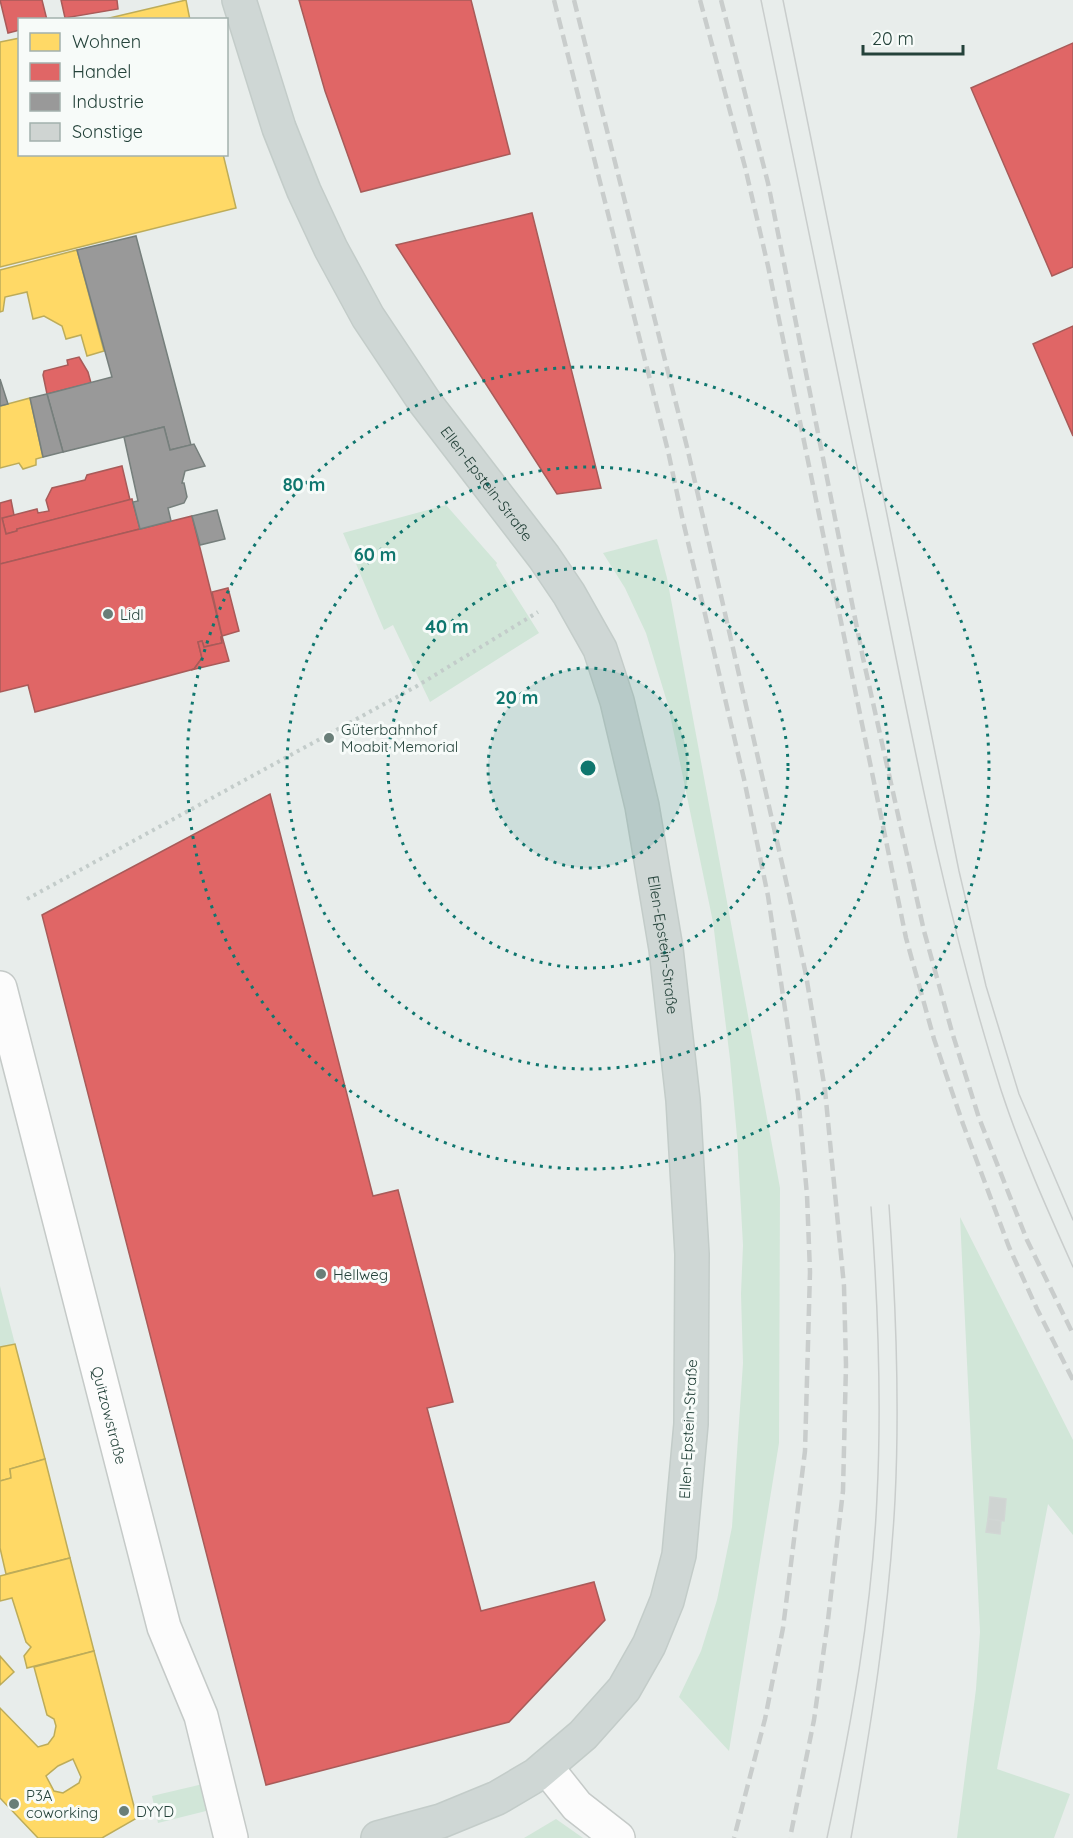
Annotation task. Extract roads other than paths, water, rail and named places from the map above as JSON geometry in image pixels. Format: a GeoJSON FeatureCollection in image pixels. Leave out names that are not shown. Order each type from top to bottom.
{"type":"FeatureCollection","features":[{"type":"Feature","properties":{"kind":"main road","name":"Ellen-Epstein-Straße"},"geometry":{"type":"LineString","coordinates":[[239,0],[279,128],[304,191],[331,249],[368,317],[424,401],[544,556],[569,594],[600,649],[617,701],[642,806],[666,950],[683,1100],[692,1254],[691,1424],[679,1555],[667,1601],[649,1645],[624,1689],[583,1735],[536,1775],[496,1798],[441,1821],[378,1838]]}},
{"type":"Feature","properties":{"kind":"street","name":"Quitzowstraße"},"geometry":{"type":"LineString","coordinates":[[0,988],[164,1627],[201,1716],[231,1838]]}},
{"type":"Feature","properties":{"kind":"street"},"geometry":{"type":"LineString","coordinates":[[546,1767],[577,1806],[618,1838]]}},
{"type":"Feature","properties":{"kind":"tram line"},"geometry":{"type":"LineString","coordinates":[[761,0],[919,768],[948,898],[1001,1090],[1026,1158],[1073,1267]]}},
{"type":"Feature","properties":{"kind":"tram line"},"geometry":{"type":"LineString","coordinates":[[783,0],[959,871],[986,986],[1019,1094],[1073,1220]]}},
{"type":"Feature","properties":{"kind":"tram line"},"geometry":{"type":"LineString","coordinates":[[851,1838],[878,1670],[895,1500],[896,1353],[889,1205]]}},
{"type":"Feature","properties":{"kind":"tram line"},"geometry":{"type":"LineString","coordinates":[[827,1838],[859,1669],[874,1540],[879,1389],[871,1207]]}},
{"type":"Feature","properties":{"kind":"railway"},"geometry":{"type":"LineString","coordinates":[[554,0],[668,451],[744,779],[768,896],[798,1095],[807,1195],[810,1272],[805,1451],[783,1628],[765,1719],[734,1838]]}},
{"type":"Feature","properties":{"kind":"railway"},"geometry":{"type":"LineString","coordinates":[[574,0],[687,447],[789,894],[806,975],[825,1090],[844,1286],[846,1365],[843,1491],[814,1720],[790,1838]]}},
{"type":"Feature","properties":{"kind":"railway"},"geometry":{"type":"LineString","coordinates":[[700,0],[745,167],[768,266],[906,938],[934,1039],[1009,1247],[1073,1380]]}},
{"type":"Feature","properties":{"kind":"railway"},"geometry":{"type":"LineString","coordinates":[[721,0],[768,183],[863,658],[924,931],[979,1118],[1027,1240],[1073,1334]]}},
{"type":"Feature","properties":{"kind":"place","name":"Lidl"},"geometry":{"type":"Point","coordinates":[108,614]}},
{"type":"Feature","properties":{"kind":"place","name":"Güterbahnhof Moabit Memorial"},"geometry":{"type":"Point","coordinates":[329,738]}},
{"type":"Feature","properties":{"kind":"place","name":"Hellweg"},"geometry":{"type":"Point","coordinates":[321,1274]}},
{"type":"Feature","properties":{"kind":"place","name":"P3A coworking"},"geometry":{"type":"Point","coordinates":[14,1804]}},
{"type":"Feature","properties":{"kind":"place","name":"DYYD"},"geometry":{"type":"Point","coordinates":[124,1811]}}]}
